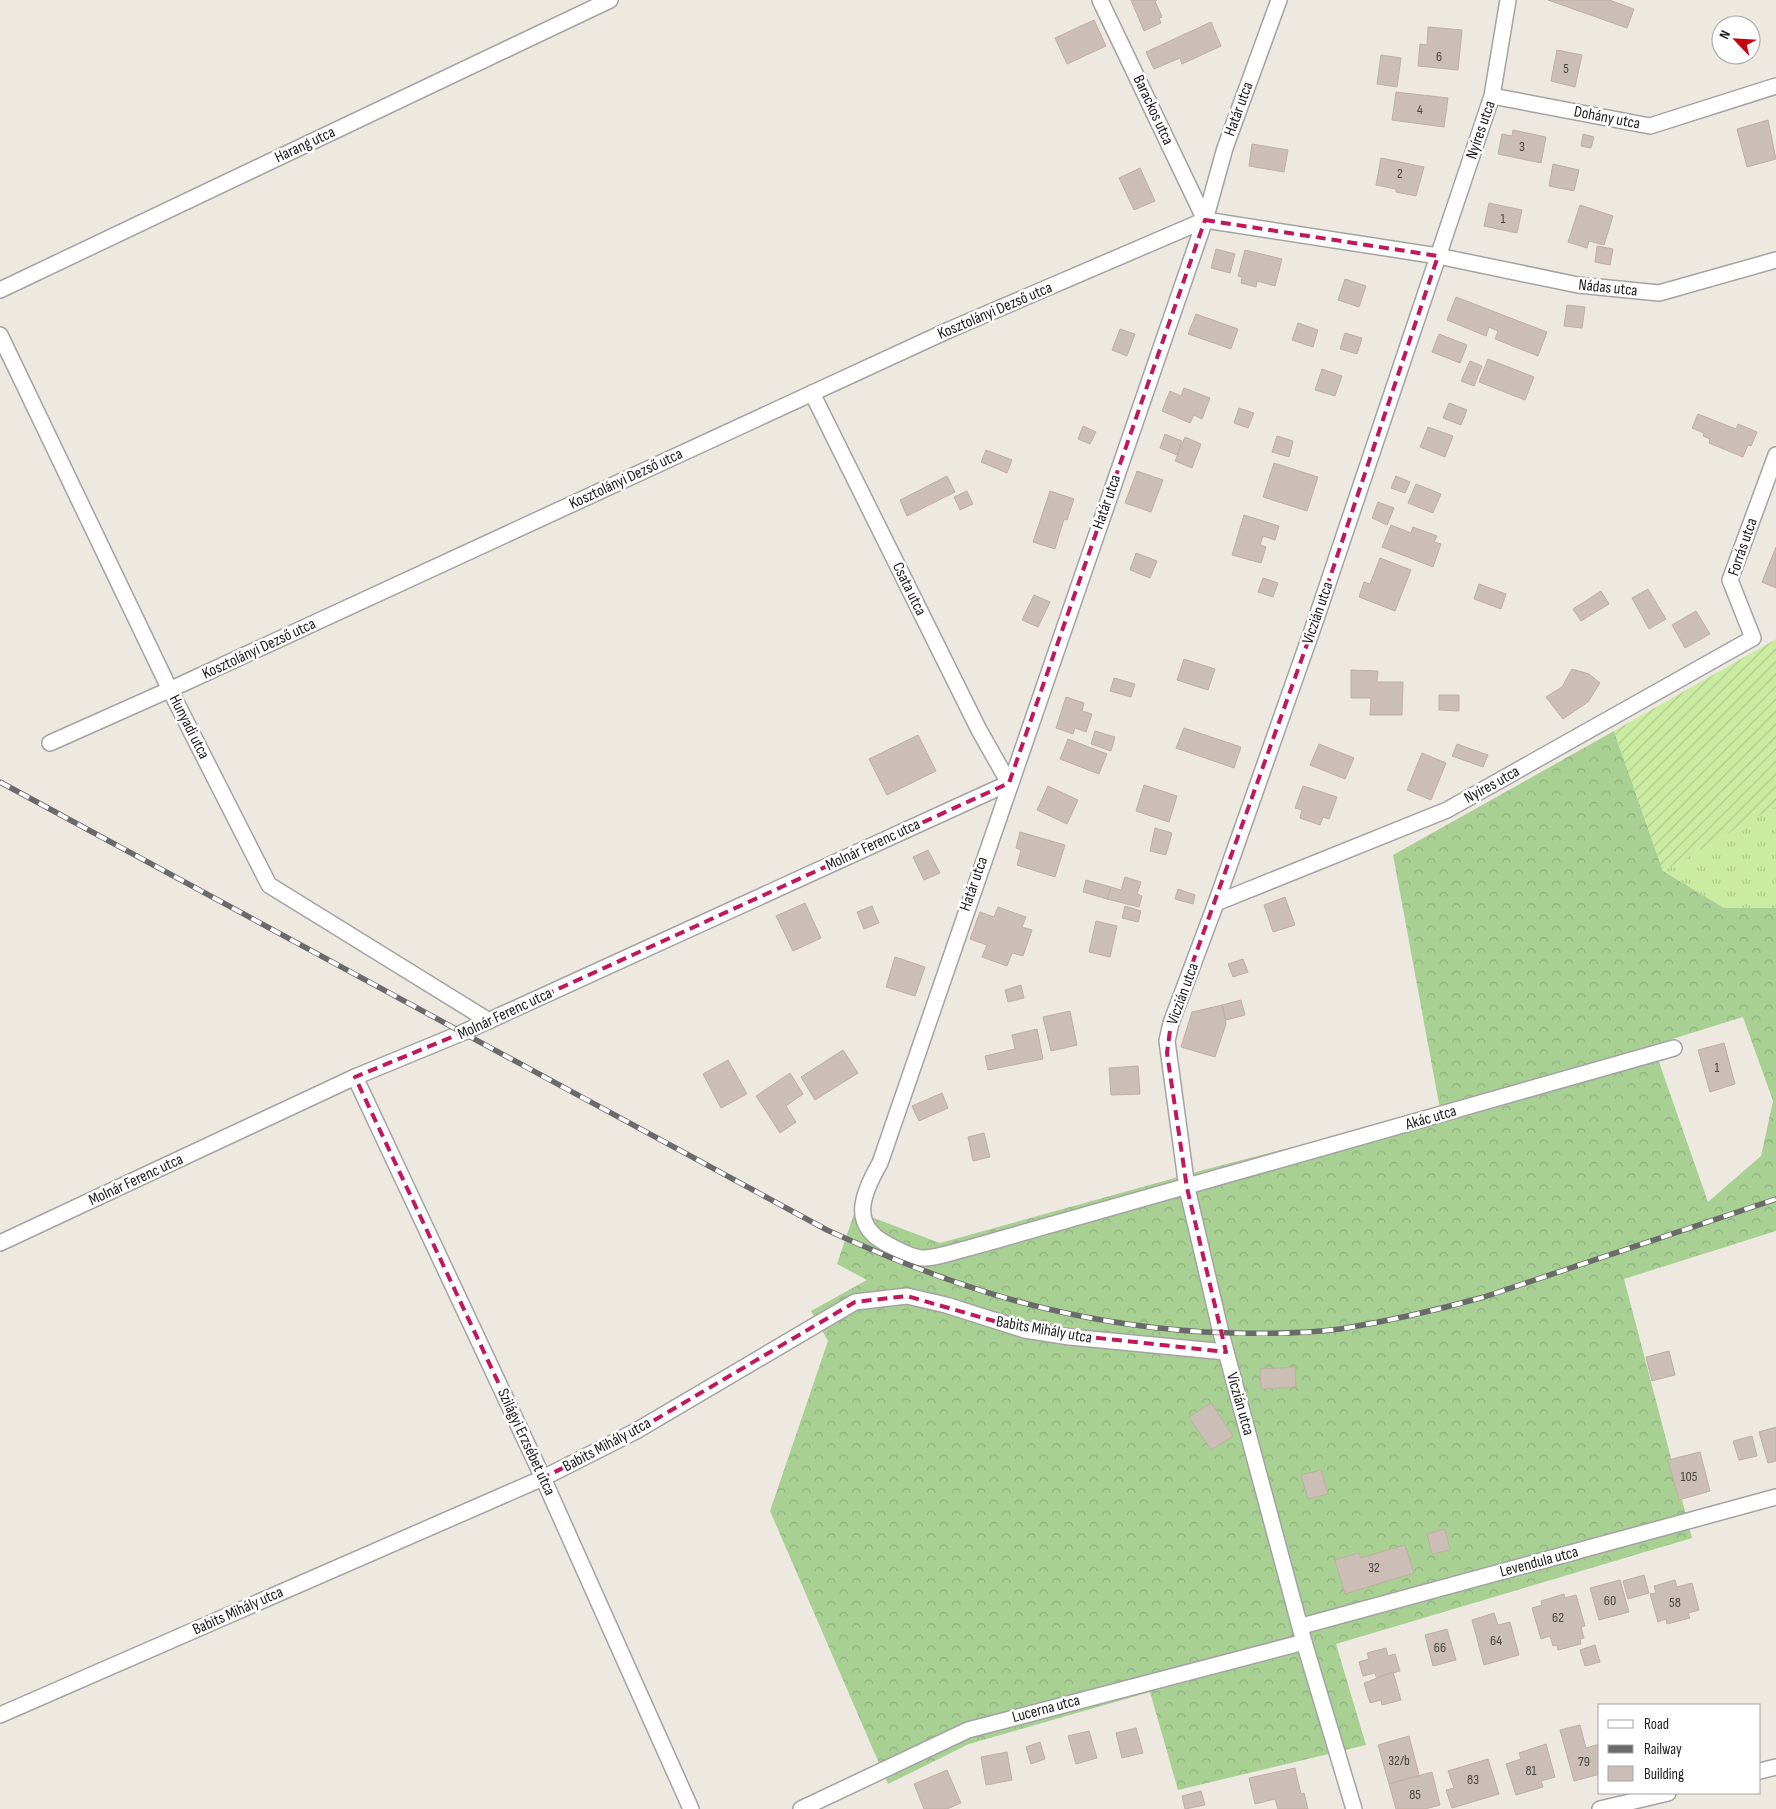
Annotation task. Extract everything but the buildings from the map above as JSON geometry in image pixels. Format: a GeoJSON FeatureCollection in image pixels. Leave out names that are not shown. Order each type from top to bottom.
{"type":"FeatureCollection","features":[{"type":"Feature","properties":{"kind":"street","name":"Harang utca"},"geometry":{"type":"LineString","coordinates":[[0,290],[610,0]]}},
{"type":"Feature","properties":{"kind":"street","name":"Barackos utca"},"geometry":{"type":"LineString","coordinates":[[1100,0],[1205,220]]}},
{"type":"Feature","properties":{"kind":"street","name":"Határ utca"},"geometry":{"type":"LineString","coordinates":[[1188,1188],[969,1248],[923,1258],[906,1254],[876,1239],[868,1231],[862,1207],[869,1183],[880,1163],[1009,783],[1205,220],[1225,148],[1279,0]]}},
{"type":"Feature","properties":{"kind":"street","name":"Nyíres utca"},"geometry":{"type":"LineString","coordinates":[[1438,256],[1492,96],[1508,0]]}},
{"type":"Feature","properties":{"kind":"street","name":"Dohány utca"},"geometry":{"type":"LineString","coordinates":[[1492,96],[1650,126],[1776,86]]}},
{"type":"Feature","properties":{"kind":"street"},"geometry":{"type":"LineString","coordinates":[[1205,220],[1438,256]]}},
{"type":"Feature","properties":{"kind":"street","name":"Kosztolányi Dezső utca"},"geometry":{"type":"LineString","coordinates":[[50,743],[170,690],[949,330],[1205,220]]}},
{"type":"Feature","properties":{"kind":"street","name":"Nádas utca"},"geometry":{"type":"LineString","coordinates":[[1438,256],[1578,285],[1659,293],[1776,260]]}},
{"type":"Feature","properties":{"kind":"street","name":"Viczián utca"},"geometry":{"type":"LineString","coordinates":[[1354,1809],[1304,1642],[1302,1626],[1226,1352],[1188,1188],[1167,1041],[1171,1023],[1216,903],[1315,622],[1438,256]]}},
{"type":"Feature","properties":{"kind":"street","name":"Hunyadi utca"},"geometry":{"type":"LineString","coordinates":[[0,335],[170,690],[269,885],[489,1021]]}},
{"type":"Feature","properties":{"kind":"street","name":"Csata utca"},"geometry":{"type":"LineString","coordinates":[[812,393],[978,730],[1009,783]]}},
{"type":"Feature","properties":{"kind":"street","name":"Forrás utca"},"geometry":{"type":"LineString","coordinates":[[1753,638],[1730,580],[1776,455]]}},
{"type":"Feature","properties":{"kind":"street","name":"Nyíres utca"},"geometry":{"type":"LineString","coordinates":[[1216,903],[1447,810],[1753,638]]}},
{"type":"Feature","properties":{"kind":"street","name":"Molnár Ferenc utca"},"geometry":{"type":"LineString","coordinates":[[0,1243],[355,1077],[489,1021],[1009,783]]}},
{"type":"Feature","properties":{"kind":"street","name":"Akác utca"},"geometry":{"type":"LineString","coordinates":[[1188,1188],[1674,1048]]}},
{"type":"Feature","properties":{"kind":"street","name":"Szilágyi Erzsébet utca"},"geometry":{"type":"LineString","coordinates":[[355,1077],[543,1478],[691,1809]]}},
{"type":"Feature","properties":{"kind":"street","name":"Babits Mihály utca"},"geometry":{"type":"LineString","coordinates":[[0,1715],[543,1478],[636,1431],[855,1302],[907,1296],[946,1305],[1025,1330],[1070,1337],[1226,1352]]}},
{"type":"Feature","properties":{"kind":"street","name":"Levendula utca"},"geometry":{"type":"LineString","coordinates":[[1302,1626],[1776,1497]]}},
{"type":"Feature","properties":{"kind":"street","name":"Lucerna utca"},"geometry":{"type":"LineString","coordinates":[[801,1809],[968,1730],[1304,1642]]}},
{"type":"Feature","properties":{"kind":"street"},"geometry":{"type":"LineString","coordinates":[[1761,1771],[1776,1767]]}},
{"type":"Feature","properties":{"kind":"street"},"geometry":{"type":"LineString","coordinates":[[1600,1809],[1664,1794]]}},
{"type":"Feature","properties":{"kind":"highlighted area"},"geometry":{"type":"Polygon","coordinates":[[[1205,220],[1438,256],[1315,622],[1171,1023],[1167,1053],[1187,1188],[1226,1352],[1025,1330],[907,1296],[855,1302],[636,1431],[543,1478],[355,1077],[464,1032],[1009,783],[1205,220]]]}},
{"type":"Feature","properties":{"kind":"green space"},"geometry":{"type":"Polygon","coordinates":[[[1776,639],[1776,806],[1663,871],[1614,731],[1776,639]]]}},
{"type":"Feature","properties":{"kind":"green space"},"geometry":{"type":"Polygon","coordinates":[[[1614,731],[1663,871],[1724,908],[1776,908],[1776,1231],[1624,1279],[1692,1538],[1336,1644],[1366,1745],[1178,1790],[1150,1692],[969,1744],[888,1784],[770,1511],[828,1341],[811,1311],[867,1280],[837,1264],[855,1211],[940,1243],[1207,1169],[1440,1109],[1393,855],[1614,731]],[[1743,1017],[1653,1045],[1708,1202],[1761,1156],[1773,1101],[1743,1017]]]}},
{"type":"Feature","properties":{"kind":"green space"},"geometry":{"type":"Polygon","coordinates":[[[1776,806],[1776,908],[1724,908],[1663,871],[1776,806]]]}},
{"type":"Feature","properties":{"kind":"railway"},"geometry":{"type":"LineString","coordinates":[[0,782],[827,1230],[874,1251],[965,1285],[1057,1311],[1104,1320],[1204,1332],[1272,1334],[1340,1329],[1413,1315],[1484,1297],[1776,1199]]}}]}
